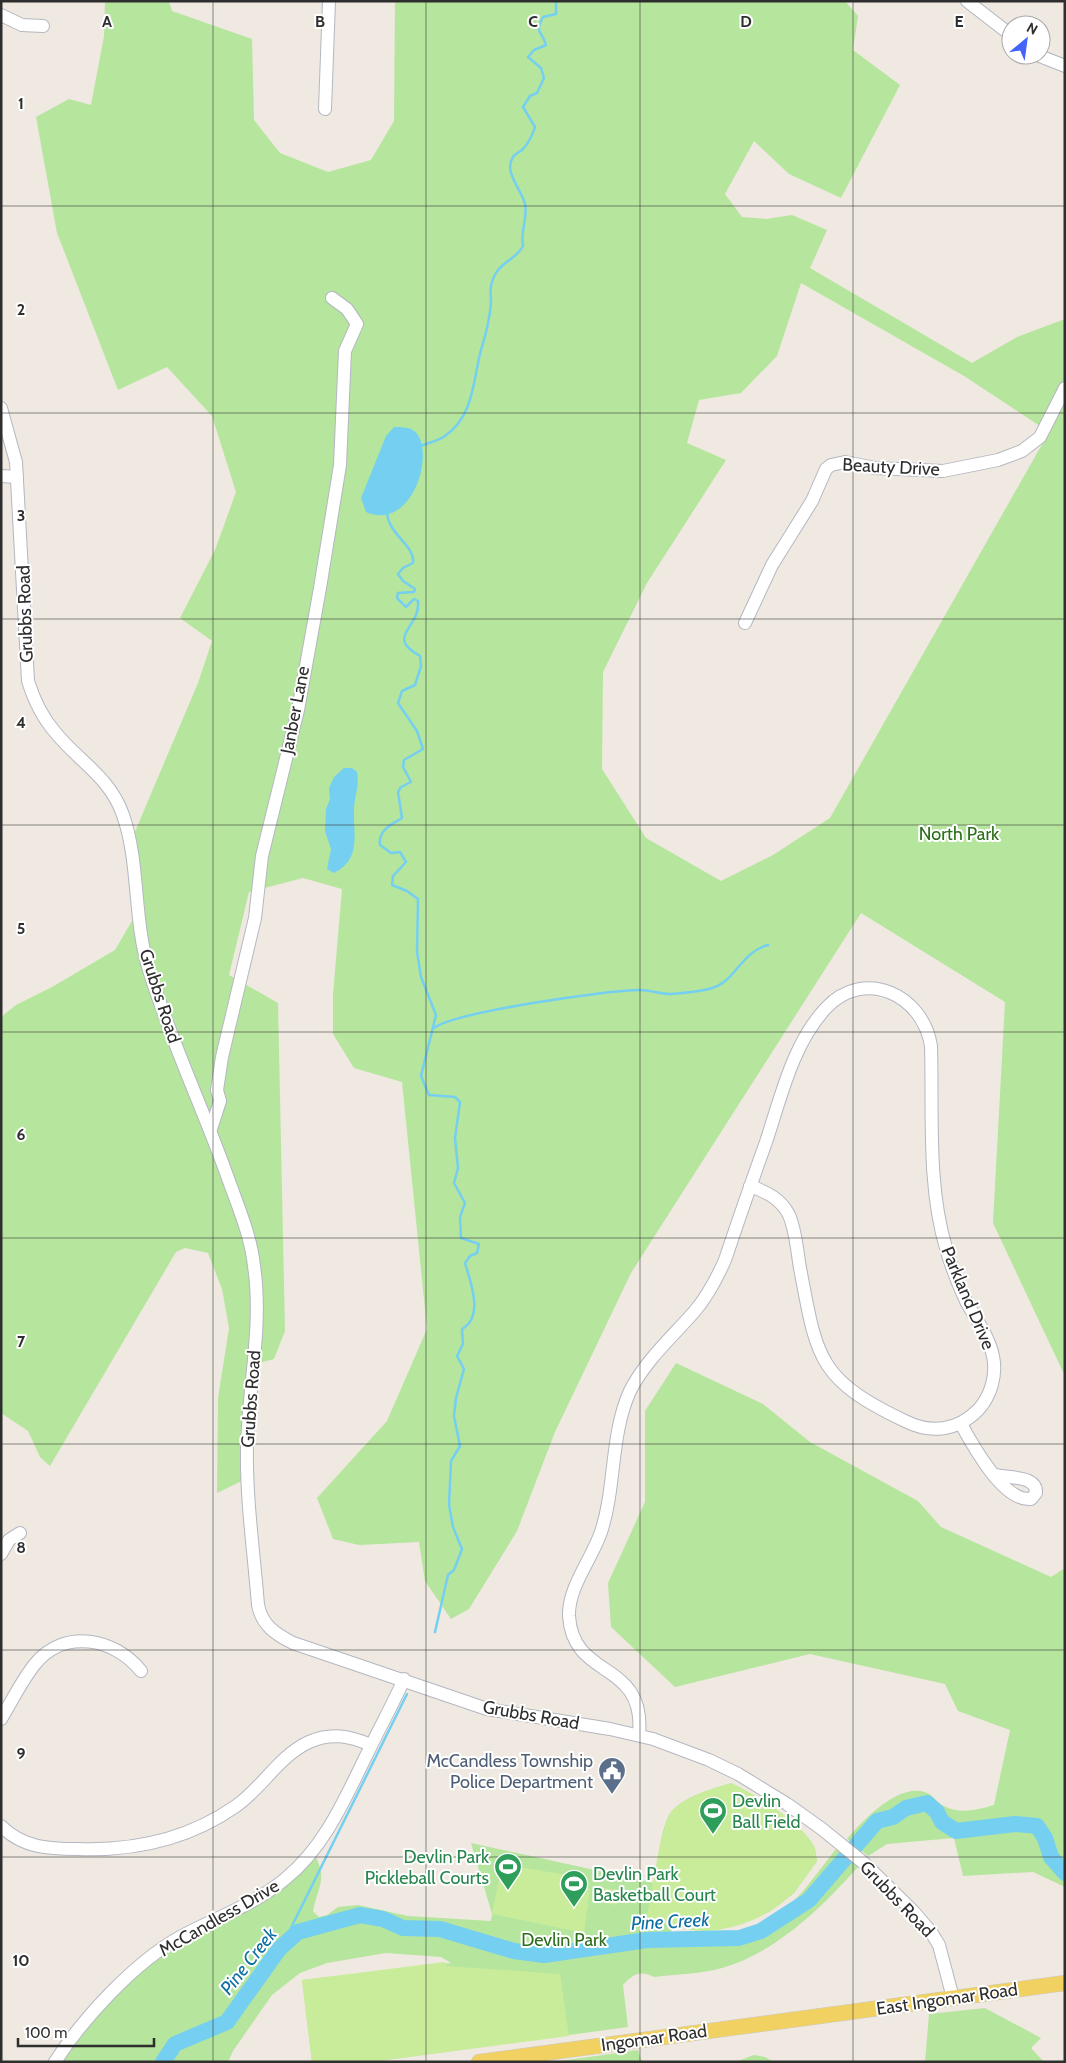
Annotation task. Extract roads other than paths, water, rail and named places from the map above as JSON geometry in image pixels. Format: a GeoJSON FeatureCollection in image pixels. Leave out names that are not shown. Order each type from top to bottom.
{"type":"FeatureCollection","features":[{"type":"Feature","properties":{"kind":"main road","name":"East Ingomar Road"},"geometry":{"type":"LineString","coordinates":[[830,2014],[1065,1983]]}},
{"type":"Feature","properties":{"kind":"main road","name":"Ingomar Road"},"geometry":{"type":"LineString","coordinates":[[479,2062],[830,2014]]}},
{"type":"Feature","properties":{"kind":"street"},"geometry":{"type":"LineString","coordinates":[[325,109],[329,1]]}},
{"type":"Feature","properties":{"kind":"street"},"geometry":{"type":"LineString","coordinates":[[967,1],[1001,27]]}},
{"type":"Feature","properties":{"kind":"street"},"geometry":{"type":"LineString","coordinates":[[1,15],[22,26],[43,26]]}},
{"type":"Feature","properties":{"kind":"street"},"geometry":{"type":"LineString","coordinates":[[1051,60],[1065,66]]}},
{"type":"Feature","properties":{"kind":"street","name":"Janber Lane"},"geometry":{"type":"LineString","coordinates":[[210,1129],[220,1101],[217,1090],[222,1057],[254,918],[262,856],[298,710],[340,465],[345,351],[357,324],[347,309],[332,298]]}},
{"type":"Feature","properties":{"kind":"street","name":"Beauty Drive"},"geometry":{"type":"LineString","coordinates":[[745,623],[772,565],[812,501],[826,469],[831,465],[845,462],[876,468],[943,471],[998,460],[1022,451],[1040,437],[1065,388]]}},
{"type":"Feature","properties":{"kind":"street","name":"Grubbs Road"},"geometry":{"type":"LineString","coordinates":[[1,408],[16,462],[28,680],[38,709],[56,734],[93,768],[109,787],[123,815],[130,845],[142,943],[148,968],[164,1017],[210,1129],[249,1240],[254,1266],[256,1295],[247,1464],[260,1614],[268,1628],[293,1643],[497,1711],[639,1735],[686,1750],[738,1774],[788,1804],[842,1845],[884,1881],[931,1932],[942,1952],[953,1998]]}},
{"type":"Feature","properties":{"kind":"street"},"geometry":{"type":"LineString","coordinates":[[1,476],[17,478]]}},
{"type":"Feature","properties":{"kind":"street","name":"Parkland Drive"},"geometry":{"type":"LineString","coordinates":[[639,1735],[639,1707],[631,1690],[618,1678],[590,1660],[574,1636],[569,1615],[571,1599],[598,1541],[605,1519],[621,1418],[629,1394],[641,1374],[693,1313],[710,1288],[725,1260],[792,1066],[813,1026],[827,1007],[846,994],[864,989],[890,992],[912,1005],[924,1022],[931,1046],[935,1183],[943,1238],[960,1289],[993,1357],[994,1371],[990,1392],[977,1411],[961,1424]]}},
{"type":"Feature","properties":{"kind":"street"},"geometry":{"type":"LineString","coordinates":[[750,1186],[767,1192],[777,1199],[789,1216],[814,1341],[822,1358],[839,1380],[864,1399],[916,1426],[941,1429],[961,1424],[982,1463],[994,1474]]}},
{"type":"Feature","properties":{"kind":"street"},"geometry":{"type":"LineString","coordinates":[[1,1554],[9,1540],[20,1533]]}},
{"type":"Feature","properties":{"kind":"street"},"geometry":{"type":"LineString","coordinates":[[1,1719],[36,1663],[46,1653],[63,1644],[89,1640],[103,1643],[121,1652],[140,1670]]}},
{"type":"Feature","properties":{"kind":"street","name":"McCandless Drive"},"geometry":{"type":"LineString","coordinates":[[55,2062],[89,2015],[158,1951],[186,1934],[256,1900],[295,1871],[328,1830],[404,1679]]}},
{"type":"Feature","properties":{"kind":"street"},"geometry":{"type":"LineString","coordinates":[[1,1826],[20,1841],[46,1848],[113,1849],[156,1843],[192,1830],[235,1807],[259,1787],[294,1750],[310,1741],[330,1736],[343,1736],[371,1745]]}},
{"type":"Feature","properties":{"kind":"water"},"geometry":{"type":"Polygon","coordinates":[[[394,427],[411,429],[420,439],[423,453],[422,469],[408,500],[397,510],[383,515],[366,512],[361,498],[386,436],[394,427]]]}},
{"type":"Feature","properties":{"kind":"water"},"geometry":{"type":"Polygon","coordinates":[[[344,768],[352,768],[357,772],[358,777],[354,805],[355,837],[349,861],[334,873],[327,869],[331,849],[325,831],[326,809],[330,799],[329,788],[334,777],[344,768]]]}},
{"type":"Feature","properties":{"kind":"waterway"},"geometry":{"type":"LineString","coordinates":[[420,446],[445,436],[455,428],[462,418],[471,397],[488,326],[493,278],[497,271],[520,251],[523,246],[522,235],[526,209],[510,169],[514,156],[528,142],[535,127],[523,107],[530,96],[537,93],[544,78],[541,68],[528,57],[534,50],[546,45],[539,26],[543,17],[556,14],[556,1]]}},
{"type":"Feature","properties":{"kind":"waterway"},"geometry":{"type":"LineString","coordinates":[[387,512],[392,527],[413,557],[413,563],[403,568],[398,574],[403,581],[415,589],[414,592],[398,593],[397,598],[406,607],[414,599],[418,601],[415,618],[404,637],[405,643],[410,649],[420,656],[421,666],[415,685],[402,691],[398,703],[417,731],[423,749],[404,760],[403,767],[411,782],[401,787],[398,792],[402,818],[383,832],[380,845],[391,853],[400,852],[406,862],[393,876],[392,885],[407,891],[418,899],[417,952],[421,977],[436,1015],[421,1076],[429,1095],[455,1097],[460,1102],[455,1138],[458,1168],[454,1183],[465,1203],[460,1217],[461,1238],[479,1244],[477,1253],[470,1256],[465,1263],[474,1299],[474,1308],[469,1324],[462,1329],[463,1344],[457,1356],[464,1369],[456,1398],[454,1416],[460,1446],[451,1461],[449,1505],[453,1527],[462,1549],[454,1570],[448,1575],[435,1632]]}},
{"type":"Feature","properties":{"kind":"waterway"},"geometry":{"type":"LineString","coordinates":[[434,1028],[471,1015],[566,998],[644,990],[670,994],[712,988],[727,979],[751,954],[768,945]]}},
{"type":"Feature","properties":{"kind":"waterway"},"geometry":{"type":"LineString","coordinates":[[282,1946],[407,1694]]}},
{"type":"Feature","properties":{"kind":"waterway","name":"Pine Creek"},"geometry":{"type":"LineString","coordinates":[[163,2062],[175,2044],[227,2022],[279,1949],[298,1932],[360,1915],[383,1919],[403,1928],[440,1929],[514,1951],[544,1955],[647,1940],[739,1938],[761,1931],[809,1900],[877,1821],[893,1817],[906,1808],[927,1803],[937,1812],[942,1822],[956,1831],[1015,1824],[1037,1826],[1045,1838],[1051,1857],[1065,1873]]}},
{"type":"Feature","properties":{"kind":"place","name":"McCandless Township Police Department"},"geometry":{"type":"Point","coordinates":[612,1795]}},
{"type":"Feature","properties":{"kind":"place","name":"Devlin Ball Field"},"geometry":{"type":"Point","coordinates":[713,1835]}},
{"type":"Feature","properties":{"kind":"place","name":"Devlin Park Pickleball Courts"},"geometry":{"type":"Point","coordinates":[508,1891]}},
{"type":"Feature","properties":{"kind":"place","name":"Devlin Park Basketball Court"},"geometry":{"type":"Point","coordinates":[574,1908]}},
{"type":"Feature","properties":{"kind":"park label","name":"North Park"},"geometry":{"type":"Point","coordinates":[959,834]}},
{"type":"Feature","properties":{"kind":"park label","name":"Devlin Park"},"geometry":{"type":"Point","coordinates":[564,1940]}}]}
